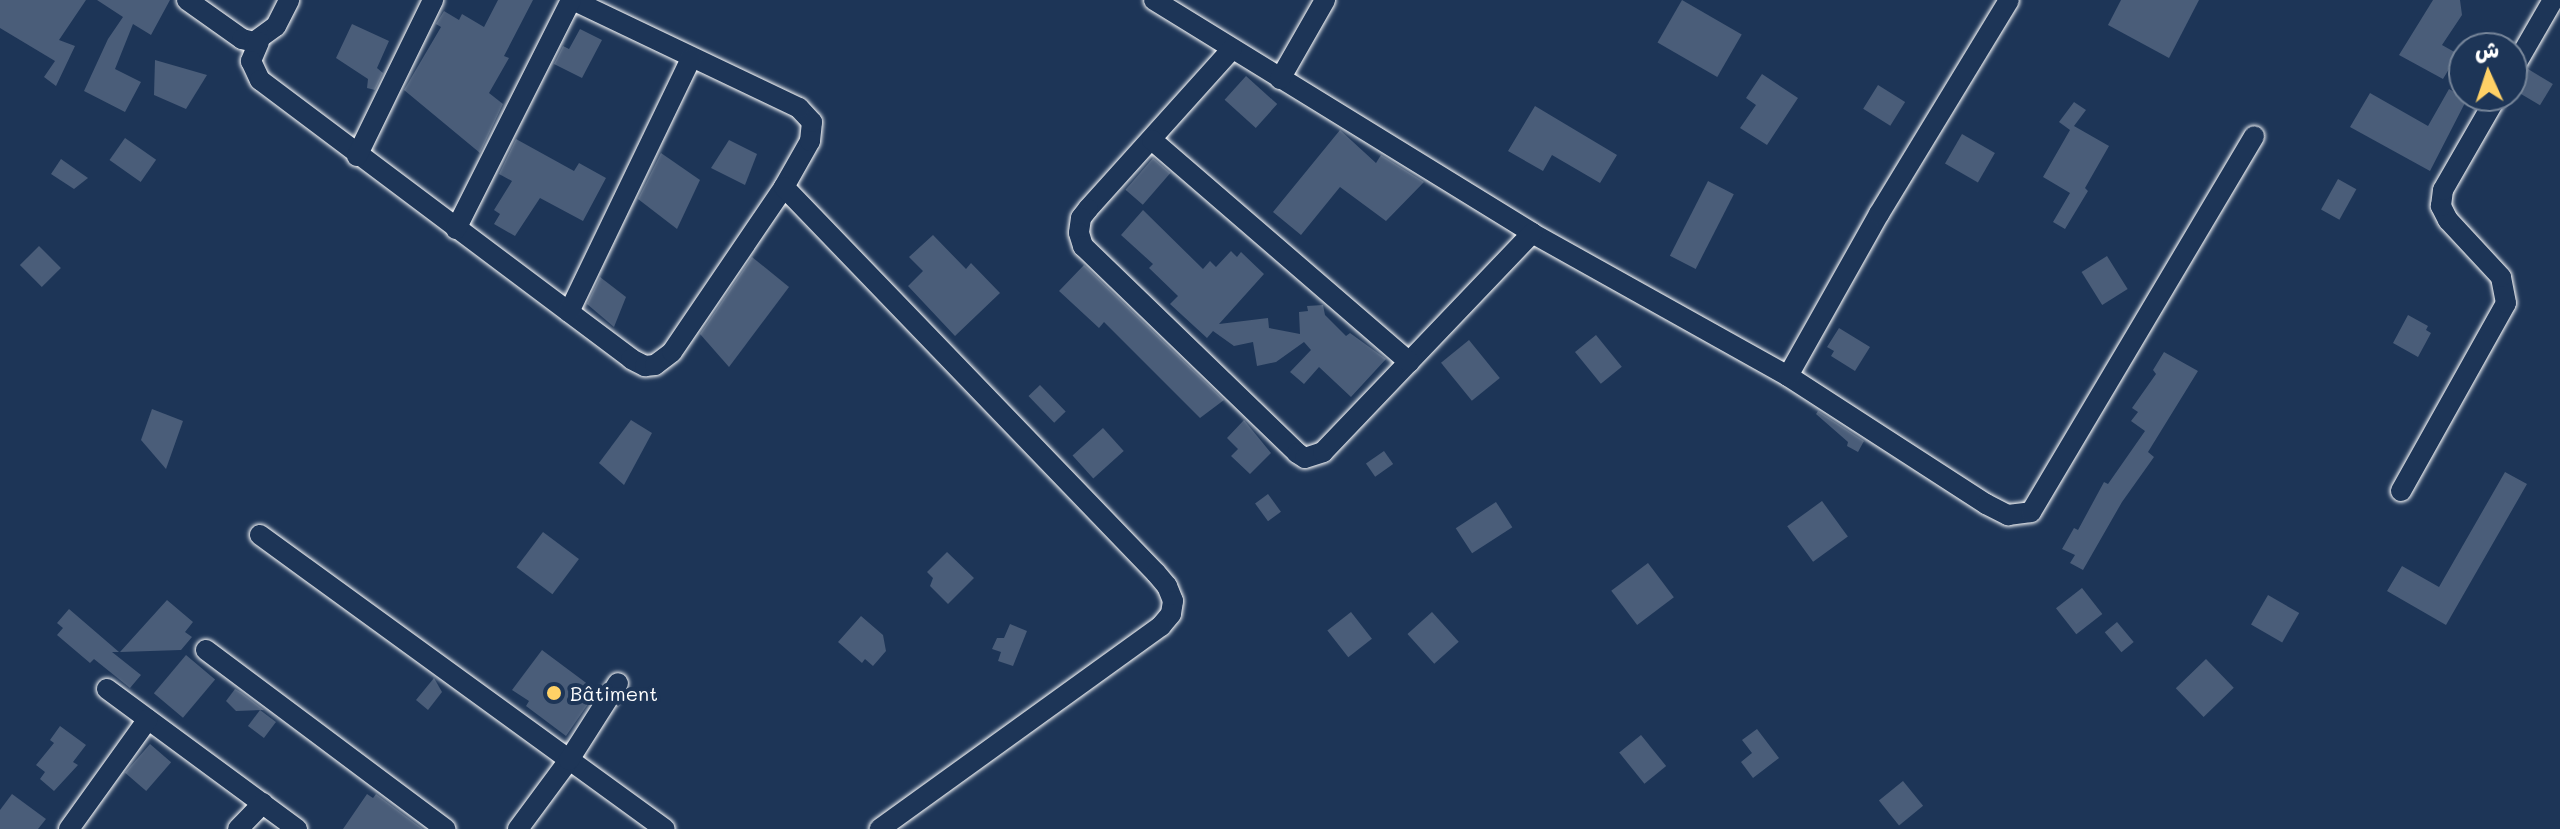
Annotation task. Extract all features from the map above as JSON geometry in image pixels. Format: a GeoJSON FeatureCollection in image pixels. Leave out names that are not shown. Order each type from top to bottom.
{"type":"FeatureCollection","features":[{"type":"Feature","properties":{"kind":"street"},"geometry":{"type":"LineString","coordinates":[[187,0],[242,39],[259,42]]}},
{"type":"Feature","properties":{"kind":"street"},"geometry":{"type":"LineString","coordinates":[[289,0],[276,26],[259,42],[251,61],[254,74],[357,156],[631,359],[645,366],[655,365],[672,352],[784,187],[813,131],[807,115],[572,0],[456,229]]}},
{"type":"Feature","properties":{"kind":"street"},"geometry":{"type":"LineString","coordinates":[[357,156],[433,0]]}},
{"type":"Feature","properties":{"kind":"street"},"geometry":{"type":"LineString","coordinates":[[1154,0],[1532,233],[1788,376],[1986,504],[2008,515],[2031,512],[2254,136]]}},
{"type":"Feature","properties":{"kind":"street"},"geometry":{"type":"LineString","coordinates":[[1280,79],[1325,0]]}},
{"type":"Feature","properties":{"kind":"street"},"geometry":{"type":"LineString","coordinates":[[1788,376],[1879,214],[2009,0]]}},
{"type":"Feature","properties":{"kind":"street"},"geometry":{"type":"LineString","coordinates":[[2528,43],[2553,0]]}},
{"type":"Feature","properties":{"kind":"street"},"geometry":{"type":"LineString","coordinates":[[1232,49],[1081,218],[1079,233],[1083,246],[1305,458],[1323,452],[1532,233]]}},
{"type":"Feature","properties":{"kind":"street"},"geometry":{"type":"LineString","coordinates":[[569,312],[691,59]]}},
{"type":"Feature","properties":{"kind":"street"},"geometry":{"type":"LineString","coordinates":[[2401,491],[2506,303],[2501,277],[2448,220],[2441,206],[2443,190],[2488,112]]}},
{"type":"Feature","properties":{"kind":"street"},"geometry":{"type":"LineString","coordinates":[[1152,140],[1409,362]]}},
{"type":"Feature","properties":{"kind":"street"},"geometry":{"type":"LineString","coordinates":[[784,187],[1156,573],[1167,586],[1173,601],[1171,614],[1161,626],[880,829]]}},
{"type":"Feature","properties":{"kind":"street"},"geometry":{"type":"LineString","coordinates":[[260,535],[664,829]]}},
{"type":"Feature","properties":{"kind":"street"},"geometry":{"type":"LineString","coordinates":[[206,650],[445,829]]}},
{"type":"Feature","properties":{"kind":"street"},"geometry":{"type":"LineString","coordinates":[[518,829],[569,760],[618,683]]}},
{"type":"Feature","properties":{"kind":"street"},"geometry":{"type":"LineString","coordinates":[[107,689],[297,829]]}},
{"type":"Feature","properties":{"kind":"street"},"geometry":{"type":"LineString","coordinates":[[69,829],[148,719]]}},
{"type":"Feature","properties":{"kind":"street"},"geometry":{"type":"LineString","coordinates":[[238,829],[263,803]]}},
{"type":"Feature","properties":{"kind":"building"},"geometry":{"type":"Polygon","coordinates":[[[0,0],[86,0],[59,40],[75,46],[56,86],[44,77],[55,61],[0,28],[0,0]]]}},
{"type":"Feature","properties":{"kind":"building"},"geometry":{"type":"Polygon","coordinates":[[[97,0],[170,0],[151,35],[133,24],[115,69],[141,82],[125,112],[84,91],[108,39],[123,17],[97,0]]]}},
{"type":"Feature","properties":{"kind":"building"},"geometry":{"type":"Polygon","coordinates":[[[498,0],[533,0],[504,56],[509,58],[489,93],[503,104],[480,153],[404,90],[441,27],[436,24],[444,11],[459,20],[462,14],[484,27],[498,0]]]}},
{"type":"Feature","properties":{"kind":"building"},"geometry":{"type":"Polygon","coordinates":[[[1682,0],[1742,34],[1717,77],[1658,42],[1682,0]]]}},
{"type":"Feature","properties":{"kind":"building"},"geometry":{"type":"Polygon","coordinates":[[[2121,0],[2199,0],[2169,58],[2108,25],[2121,0]]]}},
{"type":"Feature","properties":{"kind":"building"},"geometry":{"type":"Polygon","coordinates":[[[2433,0],[2460,0],[2462,15],[2442,45],[2448,48],[2448,71],[2443,79],[2399,55],[2433,0]]]}},
{"type":"Feature","properties":{"kind":"building"},"geometry":{"type":"Polygon","coordinates":[[[352,24],[389,41],[377,68],[383,73],[375,90],[367,88],[368,79],[336,58],[352,24]]]}},
{"type":"Feature","properties":{"kind":"building"},"geometry":{"type":"Polygon","coordinates":[[[580,29],[602,40],[582,78],[554,64],[563,46],[569,49],[580,29]]]}},
{"type":"Feature","properties":{"kind":"building"},"geometry":{"type":"Polygon","coordinates":[[[155,60],[207,75],[186,109],[154,95],[155,60]]]}},
{"type":"Feature","properties":{"kind":"building"},"geometry":{"type":"Polygon","coordinates":[[[2528,69],[2553,84],[2540,105],[2528,98],[2528,69]]]}},
{"type":"Feature","properties":{"kind":"building"},"geometry":{"type":"Polygon","coordinates":[[[1762,74],[1798,98],[1767,145],[1740,128],[1756,105],[1746,98],[1762,74]]]}},
{"type":"Feature","properties":{"kind":"building"},"geometry":{"type":"Polygon","coordinates":[[[1246,76],[1277,104],[1256,128],[1225,100],[1246,76]]]}},
{"type":"Feature","properties":{"kind":"building"},"geometry":{"type":"Polygon","coordinates":[[[1878,85],[1905,102],[1890,126],[1863,109],[1878,85]]]}},
{"type":"Feature","properties":{"kind":"building"},"geometry":{"type":"Polygon","coordinates":[[[2448,91],[2448,112],[2460,112],[2430,171],[2350,127],[2370,93],[2428,126],[2448,91]]]}},
{"type":"Feature","properties":{"kind":"building"},"geometry":{"type":"Polygon","coordinates":[[[2074,102],[2086,110],[2074,126],[2109,146],[2085,188],[2088,191],[2065,229],[2053,222],[2070,193],[2043,177],[2070,130],[2059,122],[2074,102]]]}},
{"type":"Feature","properties":{"kind":"building"},"geometry":{"type":"Polygon","coordinates":[[[1535,106],[1617,155],[1600,183],[1552,155],[1543,171],[1508,151],[1535,106]]]}},
{"type":"Feature","properties":{"kind":"building"},"geometry":{"type":"Polygon","coordinates":[[[1340,130],[1376,163],[1381,155],[1424,182],[1386,221],[1340,187],[1301,235],[1273,212],[1340,130]]]}},
{"type":"Feature","properties":{"kind":"building"},"geometry":{"type":"Polygon","coordinates":[[[1962,134],[1995,153],[1978,182],[1945,163],[1962,134]]]}},
{"type":"Feature","properties":{"kind":"building"},"geometry":{"type":"Polygon","coordinates":[[[125,138],[156,160],[141,182],[110,160],[125,138]]]}},
{"type":"Feature","properties":{"kind":"building"},"geometry":{"type":"Polygon","coordinates":[[[516,139],[574,171],[579,163],[606,178],[583,221],[540,198],[515,236],[494,224],[500,214],[494,210],[512,181],[499,174],[516,139]]]}},
{"type":"Feature","properties":{"kind":"building"},"geometry":{"type":"Polygon","coordinates":[[[729,140],[757,154],[745,185],[711,168],[729,140]]]}},
{"type":"Feature","properties":{"kind":"building"},"geometry":{"type":"Polygon","coordinates":[[[661,153],[700,180],[677,229],[638,199],[661,153]]]}},
{"type":"Feature","properties":{"kind":"building"},"geometry":{"type":"Polygon","coordinates":[[[1153,158],[1170,173],[1143,205],[1125,190],[1153,158]]]}},
{"type":"Feature","properties":{"kind":"building"},"geometry":{"type":"Polygon","coordinates":[[[61,159],[88,178],[74,189],[51,174],[61,159]]]}},
{"type":"Feature","properties":{"kind":"building"},"geometry":{"type":"Polygon","coordinates":[[[2338,179],[2356,189],[2339,220],[2321,210],[2338,179]]]}},
{"type":"Feature","properties":{"kind":"building"},"geometry":{"type":"Polygon","coordinates":[[[1708,181],[1734,194],[1696,269],[1670,256],[1708,181]]]}},
{"type":"Feature","properties":{"kind":"building"},"geometry":{"type":"Polygon","coordinates":[[[1143,210],[1203,269],[1210,261],[1216,267],[1231,251],[1237,257],[1241,252],[1264,274],[1219,324],[1268,318],[1269,328],[1300,334],[1299,312],[1308,311],[1307,306],[1323,305],[1325,315],[1346,336],[1350,333],[1386,359],[1351,397],[1319,367],[1304,384],[1290,372],[1311,350],[1304,342],[1276,362],[1257,366],[1253,342],[1234,346],[1213,331],[1207,338],[1170,304],[1178,296],[1149,268],[1153,264],[1121,235],[1143,210]]]}},
{"type":"Feature","properties":{"kind":"building"},"geometry":{"type":"Polygon","coordinates":[[[933,235],[966,269],[971,263],[1000,293],[955,336],[908,286],[923,271],[909,257],[933,235]]]}},
{"type":"Feature","properties":{"kind":"building"},"geometry":{"type":"Polygon","coordinates":[[[39,246],[61,268],[42,287],[20,265],[39,246]]]}},
{"type":"Feature","properties":{"kind":"building"},"geometry":{"type":"Polygon","coordinates":[[[2107,256],[2128,289],[2102,305],[2082,272],[2107,256]]]}},
{"type":"Feature","properties":{"kind":"building"},"geometry":{"type":"Polygon","coordinates":[[[752,257],[789,287],[729,367],[700,334],[752,257]]]}},
{"type":"Feature","properties":{"kind":"building"},"geometry":{"type":"Polygon","coordinates":[[[1084,265],[1224,400],[1200,418],[1104,322],[1099,328],[1059,291],[1084,265]]]}},
{"type":"Feature","properties":{"kind":"building"},"geometry":{"type":"Polygon","coordinates":[[[600,277],[626,297],[614,327],[587,304],[600,277]]]}},
{"type":"Feature","properties":{"kind":"building"},"geometry":{"type":"Polygon","coordinates":[[[2408,315],[2428,326],[2426,330],[2431,333],[2418,357],[2393,343],[2408,315]]]}},
{"type":"Feature","properties":{"kind":"building"},"geometry":{"type":"Polygon","coordinates":[[[1839,328],[1870,347],[1855,371],[1831,356],[1834,351],[1827,347],[1839,328]]]}},
{"type":"Feature","properties":{"kind":"building"},"geometry":{"type":"Polygon","coordinates":[[[1596,335],[1622,367],[1601,384],[1575,352],[1596,335]]]}},
{"type":"Feature","properties":{"kind":"building"},"geometry":{"type":"Polygon","coordinates":[[[1469,340],[1500,378],[1472,401],[1441,363],[1469,340]]]}},
{"type":"Feature","properties":{"kind":"building"},"geometry":{"type":"Polygon","coordinates":[[[2164,352],[2198,371],[2148,452],[2154,457],[2122,502],[2083,570],[2070,563],[2075,555],[2062,549],[2074,528],[2078,530],[2104,482],[2108,484],[2145,431],[2131,421],[2138,412],[2132,408],[2156,374],[2153,370],[2164,352]]]}},
{"type":"Feature","properties":{"kind":"building"},"geometry":{"type":"Polygon","coordinates":[[[1040,385],[1066,412],[1054,423],[1028,396],[1040,385]]]}},
{"type":"Feature","properties":{"kind":"building"},"geometry":{"type":"Polygon","coordinates":[[[152,409],[183,421],[166,469],[141,440],[152,409]]]}},
{"type":"Feature","properties":{"kind":"building"},"geometry":{"type":"Polygon","coordinates":[[[1818,411],[1864,441],[1858,452],[1847,446],[1848,442],[1816,414],[1818,411]]]}},
{"type":"Feature","properties":{"kind":"building"},"geometry":{"type":"Polygon","coordinates":[[[631,420],[652,433],[624,485],[599,463],[631,420]]]}},
{"type":"Feature","properties":{"kind":"building"},"geometry":{"type":"Polygon","coordinates":[[[1244,420],[1271,453],[1250,474],[1231,456],[1238,449],[1227,438],[1244,420]]]}},
{"type":"Feature","properties":{"kind":"building"},"geometry":{"type":"Polygon","coordinates":[[[1103,428],[1124,451],[1093,478],[1073,455],[1103,428]]]}},
{"type":"Feature","properties":{"kind":"building"},"geometry":{"type":"Polygon","coordinates":[[[1384,451],[1393,464],[1375,477],[1366,464],[1384,451]]]}},
{"type":"Feature","properties":{"kind":"building"},"geometry":{"type":"Polygon","coordinates":[[[2505,472],[2527,484],[2446,625],[2387,591],[2402,566],[2439,587],[2505,472]]]}},
{"type":"Feature","properties":{"kind":"building"},"geometry":{"type":"Polygon","coordinates":[[[1268,494],[1281,512],[1268,521],[1255,503],[1268,494]]]}},
{"type":"Feature","properties":{"kind":"building"},"geometry":{"type":"Polygon","coordinates":[[[1822,501],[1848,537],[1813,562],[1787,526],[1822,501]]]}},
{"type":"Feature","properties":{"kind":"building"},"geometry":{"type":"Polygon","coordinates":[[[1496,502],[1512,527],[1472,553],[1456,528],[1496,502]]]}},
{"type":"Feature","properties":{"kind":"building"},"geometry":{"type":"Polygon","coordinates":[[[543,532],[579,559],[552,594],[517,567],[543,532]]]}},
{"type":"Feature","properties":{"kind":"building"},"geometry":{"type":"Polygon","coordinates":[[[947,552],[974,578],[948,604],[930,586],[933,578],[927,572],[947,552]]]}},
{"type":"Feature","properties":{"kind":"building"},"geometry":{"type":"Polygon","coordinates":[[[1648,563],[1674,597],[1637,625],[1611,591],[1648,563]]]}},
{"type":"Feature","properties":{"kind":"building"},"geometry":{"type":"Polygon","coordinates":[[[2082,588],[2102,614],[2076,634],[2056,608],[2082,588]]]}},
{"type":"Feature","properties":{"kind":"building"},"geometry":{"type":"Polygon","coordinates":[[[2268,595],[2299,613],[2282,642],[2251,624],[2268,595]]]}},
{"type":"Feature","properties":{"kind":"building"},"geometry":{"type":"Polygon","coordinates":[[[167,600],[193,622],[185,632],[192,637],[181,650],[120,652],[167,600]]]}},
{"type":"Feature","properties":{"kind":"building"},"geometry":{"type":"Polygon","coordinates":[[[69,609],[119,652],[112,652],[141,675],[130,688],[94,659],[90,663],[57,635],[63,628],[57,623],[69,609]]]}},
{"type":"Feature","properties":{"kind":"building"},"geometry":{"type":"Polygon","coordinates":[[[1351,612],[1372,639],[1348,657],[1327,630],[1351,612]]]}},
{"type":"Feature","properties":{"kind":"building"},"geometry":{"type":"Polygon","coordinates":[[[1432,612],[1459,642],[1434,664],[1407,634],[1432,612]]]}},
{"type":"Feature","properties":{"kind":"building"},"geometry":{"type":"Polygon","coordinates":[[[861,616],[883,635],[886,651],[873,666],[865,659],[862,663],[838,642],[861,616]]]}},
{"type":"Feature","properties":{"kind":"building"},"geometry":{"type":"Polygon","coordinates":[[[2117,622],[2134,642],[2121,652],[2105,632],[2117,622]]]}},
{"type":"Feature","properties":{"kind":"building"},"geometry":{"type":"Polygon","coordinates":[[[1010,624],[1027,631],[1013,666],[998,661],[1001,652],[992,649],[997,638],[1004,638],[1010,624]]]}},
{"type":"Feature","properties":{"kind":"building","name":"Bâtiment"},"geometry":{"type":"Polygon","coordinates":[[[542,650],[597,691],[566,736],[526,706],[529,701],[512,690],[542,650]]]}},
{"type":"Feature","properties":{"kind":"building"},"geometry":{"type":"Polygon","coordinates":[[[186,655],[215,679],[183,718],[154,693],[186,655]]]}},
{"type":"Feature","properties":{"kind":"building"},"geometry":{"type":"Polygon","coordinates":[[[2206,659],[2234,688],[2204,717],[2176,688],[2206,659]]]}},
{"type":"Feature","properties":{"kind":"building"},"geometry":{"type":"Polygon","coordinates":[[[434,678],[442,692],[428,710],[416,700],[434,678]]]}},
{"type":"Feature","properties":{"kind":"building"},"geometry":{"type":"Polygon","coordinates":[[[235,689],[264,710],[236,711],[226,701],[235,689]]]}},
{"type":"Feature","properties":{"kind":"building"},"geometry":{"type":"Polygon","coordinates":[[[260,710],[276,722],[264,738],[248,726],[260,710]]]}},
{"type":"Feature","properties":{"kind":"building"},"geometry":{"type":"Polygon","coordinates":[[[60,726],[86,745],[73,762],[78,765],[54,791],[40,779],[45,772],[36,765],[54,743],[50,740],[60,726]]]}},
{"type":"Feature","properties":{"kind":"building"},"geometry":{"type":"Polygon","coordinates":[[[1757,729],[1779,758],[1753,778],[1741,762],[1752,753],[1742,740],[1757,729]]]}},
{"type":"Feature","properties":{"kind":"building"},"geometry":{"type":"Polygon","coordinates":[[[1641,735],[1666,766],[1644,784],[1619,753],[1641,735]]]}},
{"type":"Feature","properties":{"kind":"building"},"geometry":{"type":"Polygon","coordinates":[[[150,744],[171,762],[146,791],[125,773],[150,744]]]}},
{"type":"Feature","properties":{"kind":"building"},"geometry":{"type":"Polygon","coordinates":[[[1903,781],[1923,806],[1899,825],[1879,801],[1903,781]]]}},
{"type":"Feature","properties":{"kind":"building"},"geometry":{"type":"Polygon","coordinates":[[[12,794],[46,819],[38,829],[0,829],[0,810],[12,794]]]}},
{"type":"Feature","properties":{"kind":"building"},"geometry":{"type":"Polygon","coordinates":[[[367,794],[373,798],[376,794],[423,829],[343,829],[367,794]]]}},
{"type":"Feature","properties":{"kind":"place","name":"Bâtiment"},"geometry":{"type":"Point","coordinates":[554,693]}}]}
